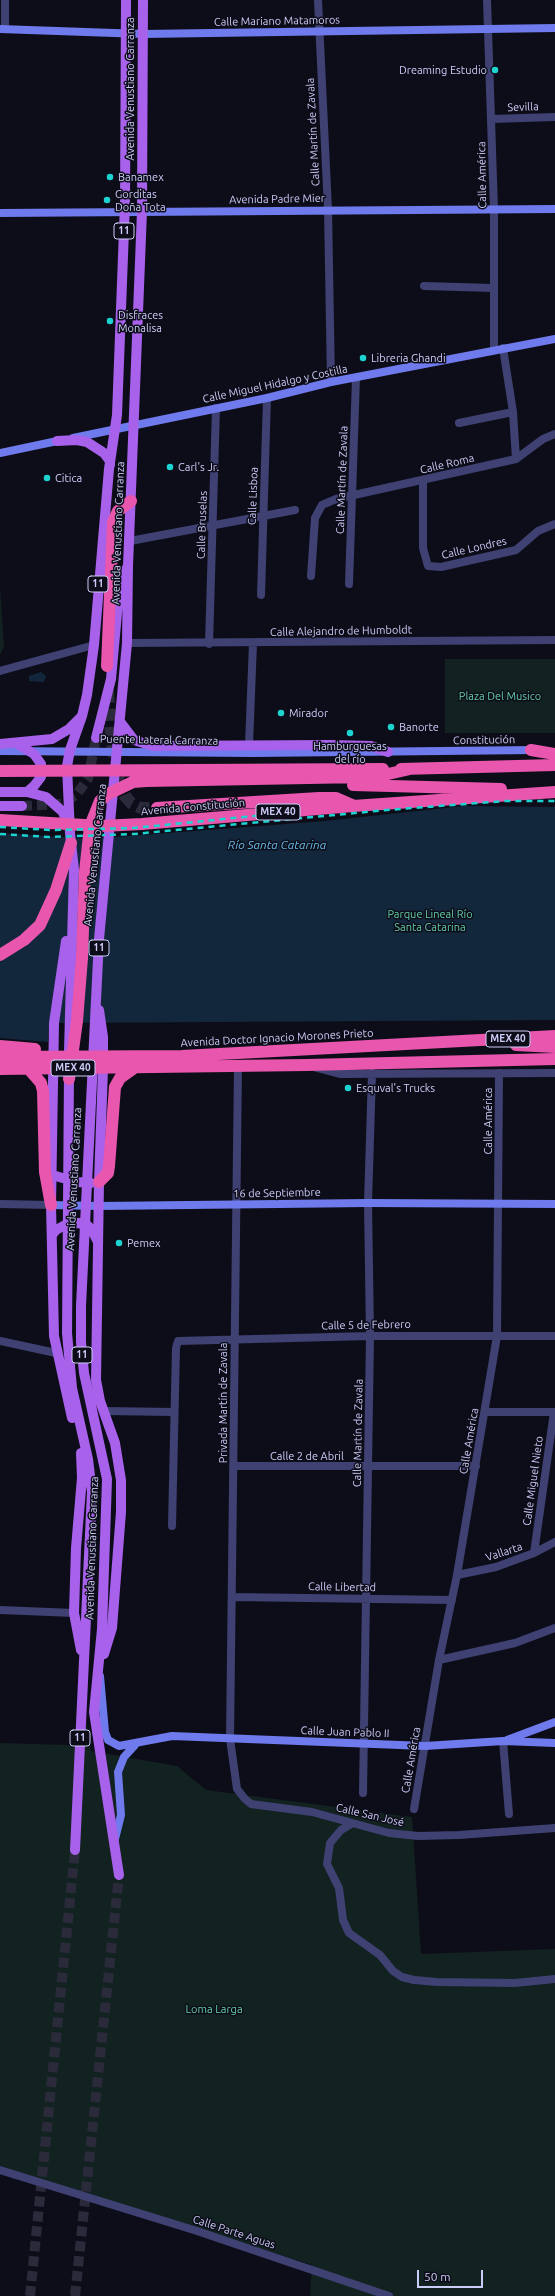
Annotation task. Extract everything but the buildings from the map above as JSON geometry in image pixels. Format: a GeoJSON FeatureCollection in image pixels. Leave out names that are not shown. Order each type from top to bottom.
{"type":"FeatureCollection","features":[{"type":"Feature","properties":{"kind":"highway"},"geometry":{"type":"LineString","coordinates":[[107,666],[113,522],[118,511],[131,501]]}},
{"type":"Feature","properties":{"kind":"highway"},"geometry":{"type":"LineString","coordinates":[[531,750],[555,754]]}},
{"type":"Feature","properties":{"kind":"highway"},"geometry":{"type":"LineString","coordinates":[[0,771],[317,768],[410,769],[555,765]]}},
{"type":"Feature","properties":{"kind":"highway"},"geometry":{"type":"LineString","coordinates":[[69,1078],[79,998],[85,872],[90,826],[100,801],[108,794],[133,782],[362,777],[388,774],[410,769]]}},
{"type":"Feature","properties":{"kind":"highway"},"geometry":{"type":"LineString","coordinates":[[250,780],[311,784],[555,791]]}},
{"type":"Feature","properties":{"kind":"highway","name":"Avenida Constitución"},"geometry":{"type":"LineString","coordinates":[[0,820],[93,826],[142,824],[555,791]]}},
{"type":"Feature","properties":{"kind":"highway"},"geometry":{"type":"LineString","coordinates":[[157,808],[319,798],[336,798],[353,806]]}},
{"type":"Feature","properties":{"kind":"highway"},"geometry":{"type":"LineString","coordinates":[[0,956],[24,940],[40,925],[60,880],[71,838]]}},
{"type":"Feature","properties":{"kind":"highway","name":"Avenida Doctor Ignacio Morones Prieto"},"geometry":{"type":"LineString","coordinates":[[0,1057],[182,1056],[555,1036]]}},
{"type":"Feature","properties":{"kind":"highway","name":"MEX 40"},"geometry":{"type":"LineString","coordinates":[[461,1042],[555,1047]]}},
{"type":"Feature","properties":{"kind":"highway"},"geometry":{"type":"LineString","coordinates":[[0,1046],[30,1049],[262,1052]]}},
{"type":"Feature","properties":{"kind":"highway","name":"MEX 40"},"geometry":{"type":"LineString","coordinates":[[0,1069],[307,1066],[555,1059]]}},
{"type":"Feature","properties":{"kind":"highway"},"geometry":{"type":"LineString","coordinates":[[28,1068],[41,1083],[43,1091],[45,1172],[51,1205]]}},
{"type":"Feature","properties":{"kind":"highway"},"geometry":{"type":"LineString","coordinates":[[99,1182],[108,1173],[115,1087],[120,1078],[134,1068]]}},
{"type":"Feature","properties":{"kind":"main road","name":"Avenida Venustiano Carranza"},"geometry":{"type":"LineString","coordinates":[[75,1850],[92,1492],[88,1459],[72,1388],[67,1333],[69,999],[74,870],[71,838],[66,812],[68,756],[82,716],[94,645],[109,470],[116,429],[125,212],[126,0]]}},
{"type":"Feature","properties":{"kind":"main road","name":"Avenida Venustiano Carranza"},"geometry":{"type":"LineString","coordinates":[[119,1875],[115,1839],[96,1724],[96,1691],[102,1629],[107,1479],[88,1392],[81,1342],[82,1275],[96,995],[102,906],[112,818],[127,643],[128,566],[142,211],[143,0]]}},
{"type":"Feature","properties":{"kind":"main road"},"geometry":{"type":"LineString","coordinates":[[57,441],[77,440],[96,447],[110,461],[109,470]]}},
{"type":"Feature","properties":{"kind":"main road"},"geometry":{"type":"LineString","coordinates":[[96,738],[111,679],[120,580],[128,566]]}},
{"type":"Feature","properties":{"kind":"main road"},"geometry":{"type":"LineString","coordinates":[[0,744],[52,739],[69,729],[82,716]]}},
{"type":"Feature","properties":{"kind":"main road"},"geometry":{"type":"LineString","coordinates":[[120,723],[134,740],[146,745],[174,747],[249,745],[365,746],[380,748],[388,752]]}},
{"type":"Feature","properties":{"kind":"main road"},"geometry":{"type":"LineString","coordinates":[[17,743],[34,754],[41,764],[41,777],[27,792]]}},
{"type":"Feature","properties":{"kind":"main road"},"geometry":{"type":"LineString","coordinates":[[0,792],[27,792],[46,797],[66,812]]}},
{"type":"Feature","properties":{"kind":"main road"},"geometry":{"type":"LineString","coordinates":[[0,806],[22,806]]}},
{"type":"Feature","properties":{"kind":"main road"},"geometry":{"type":"LineString","coordinates":[[72,920],[68,933],[55,1007],[51,1205],[56,1353],[79,1441],[82,1478],[76,1548],[74,1612],[84,1666]]}},
{"type":"Feature","properties":{"kind":"main road"},"geometry":{"type":"LineString","coordinates":[[96,995],[103,1037],[96,1380],[103,1411],[115,1443],[121,1480],[121,1512],[112,1628],[99,1670]]}},
{"type":"Feature","properties":{"kind":"main road"},"geometry":{"type":"LineString","coordinates":[[52,1173],[76,1182],[99,1182]]}},
{"type":"Feature","properties":{"kind":"main road"},"geometry":{"type":"LineString","coordinates":[[52,1235],[56,1230],[65,1225],[87,1225],[92,1230],[99,1244]]}},
{"type":"Feature","properties":{"kind":"main road"},"geometry":{"type":"LineString","coordinates":[[82,1478],[89,1486],[101,1491],[121,1480]]}},
{"type":"Feature","properties":{"kind":"street"},"geometry":{"type":"LineString","coordinates":[[2,29],[5,0]]}},
{"type":"Feature","properties":{"kind":"street","name":"Calle Martín de Zavala"},"geometry":{"type":"LineString","coordinates":[[318,0],[328,209],[331,382]]}},
{"type":"Feature","properties":{"kind":"street","name":"Calle América"},"geometry":{"type":"LineString","coordinates":[[487,0],[494,209],[494,350]]}},
{"type":"Feature","properties":{"kind":"street","name":"Calle Mariano Matamoros"},"geometry":{"type":"LineString","coordinates":[[2,29],[143,34],[555,28]]}},
{"type":"Feature","properties":{"kind":"street","name":"Sevilla"},"geometry":{"type":"LineString","coordinates":[[491,119],[555,117]]}},
{"type":"Feature","properties":{"kind":"street","name":"Avenida Padre Mier"},"geometry":{"type":"LineString","coordinates":[[0,213],[328,209],[555,209]]}},
{"type":"Feature","properties":{"kind":"street"},"geometry":{"type":"LineString","coordinates":[[424,286],[493,288]]}},
{"type":"Feature","properties":{"kind":"street","name":"Calle Miguel Hidalgo y Costilla"},"geometry":{"type":"LineString","coordinates":[[0,452],[267,398],[331,382],[555,339]]}},
{"type":"Feature","properties":{"kind":"street"},"geometry":{"type":"LineString","coordinates":[[503,348],[513,412],[516,459]]}},
{"type":"Feature","properties":{"kind":"street","name":"Calle Martín de Zavala"},"geometry":{"type":"LineString","coordinates":[[349,584],[356,378]]}},
{"type":"Feature","properties":{"kind":"street","name":"Calle Lisboa"},"geometry":{"type":"LineString","coordinates":[[261,594],[267,398]]}},
{"type":"Feature","properties":{"kind":"street","name":"Calle Bruselas"},"geometry":{"type":"LineString","coordinates":[[209,644],[214,526],[216,408]]}},
{"type":"Feature","properties":{"kind":"street"},"geometry":{"type":"LineString","coordinates":[[459,423],[513,412]]}},
{"type":"Feature","properties":{"kind":"street","name":"Calle Roma"},"geometry":{"type":"LineString","coordinates":[[311,576],[315,518],[322,505],[336,499],[423,481],[516,459],[543,439],[555,434]]}},
{"type":"Feature","properties":{"kind":"street","name":"Calle Londres"},"geometry":{"type":"LineString","coordinates":[[423,481],[423,548],[424,561],[428,566],[441,567],[516,550],[538,531],[555,524]]}},
{"type":"Feature","properties":{"kind":"street"},"geometry":{"type":"LineString","coordinates":[[130,541],[295,510]]}},
{"type":"Feature","properties":{"kind":"street","name":"Calle Alejandro de Humboldt"},"geometry":{"type":"LineString","coordinates":[[127,643],[209,644],[555,640]]}},
{"type":"Feature","properties":{"kind":"street"},"geometry":{"type":"LineString","coordinates":[[249,745],[253,643]]}},
{"type":"Feature","properties":{"kind":"street"},"geometry":{"type":"LineString","coordinates":[[0,671],[94,645]]}},
{"type":"Feature","properties":{"kind":"street","name":"Constitución"},"geometry":{"type":"LineString","coordinates":[[317,753],[555,749]]}},
{"type":"Feature","properties":{"kind":"street","name":"Puente Lateral Carranza"},"geometry":{"type":"LineString","coordinates":[[0,751],[317,753]]}},
{"type":"Feature","properties":{"kind":"street","name":"Privada Martín de Zavala"},"geometry":{"type":"LineString","coordinates":[[230,1739],[233,1597],[235,1205],[238,1066]]}},
{"type":"Feature","properties":{"kind":"street"},"geometry":{"type":"LineString","coordinates":[[307,1066],[340,1074],[555,1073]]}},
{"type":"Feature","properties":{"kind":"street","name":"Calle Martín de Zavala"},"geometry":{"type":"LineString","coordinates":[[363,1793],[370,1336],[368,1203],[372,1073]]}},
{"type":"Feature","properties":{"kind":"street","name":"Calle América"},"geometry":{"type":"LineString","coordinates":[[414,1809],[439,1660],[457,1575],[497,1336],[499,1073]]}},
{"type":"Feature","properties":{"kind":"street","name":"16 de Septiembre"},"geometry":{"type":"LineString","coordinates":[[0,1204],[99,1206],[368,1203],[555,1204]]}},
{"type":"Feature","properties":{"kind":"street","name":"Calle 5 de Febrero"},"geometry":{"type":"LineString","coordinates":[[174,1412],[176,1348],[178,1341],[235,1338],[370,1336],[555,1336]]}},
{"type":"Feature","properties":{"kind":"street"},"geometry":{"type":"LineString","coordinates":[[0,1341],[56,1353]]}},
{"type":"Feature","properties":{"kind":"street"},"geometry":{"type":"LineString","coordinates":[[103,1411],[174,1412],[172,1526]]}},
{"type":"Feature","properties":{"kind":"street"},"geometry":{"type":"LineString","coordinates":[[485,1412],[555,1412]]}},
{"type":"Feature","properties":{"kind":"street","name":"Calle Miguel Nieto"},"geometry":{"type":"LineString","coordinates":[[534,1553],[555,1412]]}},
{"type":"Feature","properties":{"kind":"street","name":"Calle 2 de Abril"},"geometry":{"type":"LineString","coordinates":[[234,1466],[476,1466]]}},
{"type":"Feature","properties":{"kind":"street","name":"Vallarta"},"geometry":{"type":"LineString","coordinates":[[457,1575],[496,1567],[534,1553],[555,1542]]}},
{"type":"Feature","properties":{"kind":"street","name":"Calle Libertad"},"geometry":{"type":"LineString","coordinates":[[233,1597],[452,1600]]}},
{"type":"Feature","properties":{"kind":"street"},"geometry":{"type":"LineString","coordinates":[[0,1610],[74,1612]]}},
{"type":"Feature","properties":{"kind":"street"},"geometry":{"type":"LineString","coordinates":[[439,1660],[515,1643],[555,1628]]}},
{"type":"Feature","properties":{"kind":"street","name":"Calle Juan Pablo II"},"geometry":{"type":"LineString","coordinates":[[99,1670],[106,1737],[111,1742],[119,1746],[172,1736],[425,1746],[503,1741],[555,1743]]}},
{"type":"Feature","properties":{"kind":"street"},"geometry":{"type":"LineString","coordinates":[[508,1814],[503,1741],[555,1722]]}},
{"type":"Feature","properties":{"kind":"street","name":"Calle San José"},"geometry":{"type":"LineString","coordinates":[[230,1739],[238,1789],[245,1800],[251,1804],[312,1812],[351,1824],[389,1833],[418,1836],[555,1828]]}},
{"type":"Feature","properties":{"kind":"street"},"geometry":{"type":"LineString","coordinates":[[115,1839],[121,1815],[118,1772],[124,1757],[136,1744]]}},
{"type":"Feature","properties":{"kind":"street"},"geometry":{"type":"LineString","coordinates":[[351,1824],[341,1830],[330,1843],[327,1864],[339,1888],[343,1920],[349,1933],[380,1955],[393,1971],[402,1977],[414,1980],[437,1982],[515,1983],[555,1979]]}},
{"type":"Feature","properties":{"kind":"street","name":"Calle Parte Aguas"},"geometry":{"type":"LineString","coordinates":[[0,2170],[197,2231],[389,2296]]}},
{"type":"Feature","properties":{"kind":"green space"},"geometry":{"type":"Polygon","coordinates":[[[0,586],[4,647],[0,655],[0,586]]]}},
{"type":"Feature","properties":{"kind":"green space","name":"Plaza Del Musico"},"geometry":{"type":"Polygon","coordinates":[[[445,659],[555,659],[555,733],[445,733],[445,659]]]}},
{"type":"Feature","properties":{"kind":"green space","name":"Loma Larga"},"geometry":{"type":"Polygon","coordinates":[[[86,1721],[91,1751],[177,1766],[206,1790],[412,1817],[421,1954],[555,1949],[555,2296],[310,2296],[312,2265],[0,2166],[0,1743],[68,1745],[83,1750],[86,1721]]]}},
{"type":"Feature","properties":{"kind":"water"},"geometry":{"type":"Polygon","coordinates":[[[41,672],[46,676],[44,682],[29,681],[29,676],[41,672]]]}},
{"type":"Feature","properties":{"kind":"water","name":"Río Santa Catarina"},"geometry":{"type":"Polygon","coordinates":[[[463,806],[555,807],[555,1020],[49,1023],[48,1042],[0,1038],[0,833],[89,839],[325,821],[463,806]]]}},
{"type":"Feature","properties":{"kind":"tunnel"},"geometry":{"type":"LineString","coordinates":[[108,691],[111,737],[115,760]]}},
{"type":"Feature","properties":{"kind":"tunnel"},"geometry":{"type":"LineString","coordinates":[[22,806],[61,804],[76,795],[88,779],[96,738]]}},
{"type":"Feature","properties":{"kind":"tunnel"},"geometry":{"type":"LineString","coordinates":[[118,778],[125,796],[131,803],[141,808],[157,808]]}},
{"type":"Feature","properties":{"kind":"tunnel"},"geometry":{"type":"LineString","coordinates":[[30,2296],[75,1850]]}},
{"type":"Feature","properties":{"kind":"tunnel"},"geometry":{"type":"LineString","coordinates":[[75,2296],[119,1875]]}},
{"type":"Feature","properties":{"kind":"railway"},"geometry":{"type":"LineString","coordinates":[[0,834],[50,837],[134,834],[387,810],[505,801],[555,801]]}},
{"type":"Feature","properties":{"kind":"railway"},"geometry":{"type":"LineString","coordinates":[[0,827],[51,830],[134,828],[284,813]]}},
{"type":"Feature","properties":{"kind":"place","name":"Dreaming Estudio"},"geometry":{"type":"Point","coordinates":[495,70]}},
{"type":"Feature","properties":{"kind":"place","name":"Banamex"},"geometry":{"type":"Point","coordinates":[110,177]}},
{"type":"Feature","properties":{"kind":"place","name":"Gorditas Doña Tota"},"geometry":{"type":"Point","coordinates":[107,200]}},
{"type":"Feature","properties":{"kind":"place","name":"Disfraces Monalisa"},"geometry":{"type":"Point","coordinates":[110,321]}},
{"type":"Feature","properties":{"kind":"place","name":"Libreria Ghandi"},"geometry":{"type":"Point","coordinates":[363,358]}},
{"type":"Feature","properties":{"kind":"place","name":"Carl's Jr."},"geometry":{"type":"Point","coordinates":[170,467]}},
{"type":"Feature","properties":{"kind":"place","name":"Citica"},"geometry":{"type":"Point","coordinates":[47,478]}},
{"type":"Feature","properties":{"kind":"place","name":"Mirador"},"geometry":{"type":"Point","coordinates":[281,713]}},
{"type":"Feature","properties":{"kind":"place","name":"Banorte"},"geometry":{"type":"Point","coordinates":[391,727]}},
{"type":"Feature","properties":{"kind":"place","name":"Hamburguesas del río"},"geometry":{"type":"Point","coordinates":[350,733]}},
{"type":"Feature","properties":{"kind":"place","name":"Esquval's Trucks"},"geometry":{"type":"Point","coordinates":[348,1088]}},
{"type":"Feature","properties":{"kind":"place","name":"Pemex"},"geometry":{"type":"Point","coordinates":[119,1243]}},
{"type":"Feature","properties":{"kind":"park label","name":"Parque Lineal Río Santa Catarina"},"geometry":{"type":"Point","coordinates":[430,920]}}]}
